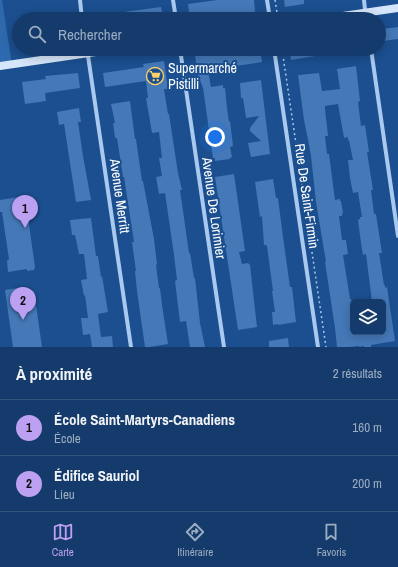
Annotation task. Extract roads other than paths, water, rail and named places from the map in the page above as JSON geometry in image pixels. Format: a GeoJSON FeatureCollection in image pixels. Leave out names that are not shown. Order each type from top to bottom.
{"type":"FeatureCollection","features":[{"type":"Feature","properties":{"kind":"main road"},"geometry":{"type":"LineString","coordinates":[[382,12],[398,8]]}},
{"type":"Feature","properties":{"kind":"main road"},"geometry":{"type":"LineString","coordinates":[[0,66],[58,56]]}},
{"type":"Feature","properties":{"kind":"street"},"geometry":{"type":"LineString","coordinates":[[80,0],[81,12]]}},
{"type":"Feature","properties":{"kind":"street"},"geometry":{"type":"LineString","coordinates":[[173,0],[175,12]]}},
{"type":"Feature","properties":{"kind":"street"},"geometry":{"type":"LineString","coordinates":[[267,0],[269,12]]}},
{"type":"Feature","properties":{"kind":"street"},"geometry":{"type":"LineString","coordinates":[[364,0],[366,12]]}},
{"type":"Feature","properties":{"kind":"street","name":"Avenue Merritt"},"geometry":{"type":"LineString","coordinates":[[88,56],[131,347]]}},
{"type":"Feature","properties":{"kind":"street","name":"Avenue De Lorimier"},"geometry":{"type":"LineString","coordinates":[[181,56],[224,347]]}},
{"type":"Feature","properties":{"kind":"street","name":"Rue De Saint-Firmin"},"geometry":{"type":"LineString","coordinates":[[275,56],[318,347]]}},
{"type":"Feature","properties":{"kind":"street"},"geometry":{"type":"LineString","coordinates":[[372,56],[398,236]]}},
{"type":"Feature","properties":{"kind":"place","name":"Supermarché Pistilli"},"geometry":{"type":"Point","coordinates":[155,76]}},
{"type":"Feature","properties":{"kind":"place","name":"École Saint-Martyrs-Canadiens"},"geometry":{"type":"Point","coordinates":[25,228]}},
{"type":"Feature","properties":{"kind":"place","name":"Édifice Sauriol"},"geometry":{"type":"Point","coordinates":[23,320]}}]}
